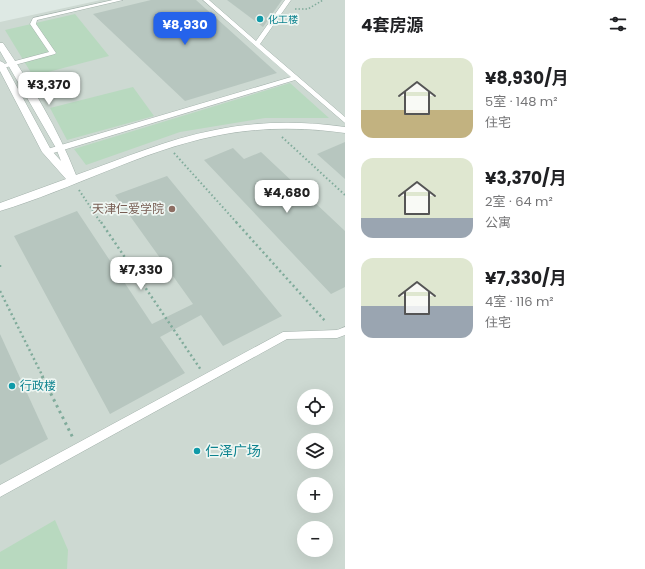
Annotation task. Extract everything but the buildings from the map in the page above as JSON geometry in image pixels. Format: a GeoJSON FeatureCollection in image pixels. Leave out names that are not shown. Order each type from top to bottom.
{"type":"FeatureCollection","features":[{"type":"Feature","properties":{"kind":"street"},"geometry":{"type":"LineString","coordinates":[[0,45],[13,64],[61,148],[72,180]]}},
{"type":"Feature","properties":{"kind":"street"},"geometry":{"type":"LineString","coordinates":[[1,65],[47,152],[72,180]]}},
{"type":"Feature","properties":{"kind":"street"},"geometry":{"type":"LineString","coordinates":[[0,207],[167,145],[230,130],[270,126],[309,125],[345,130]]}},
{"type":"Feature","properties":{"kind":"lane"},"geometry":{"type":"LineString","coordinates":[[1,65],[13,64],[53,53],[33,24],[35,20],[120,0]]}},
{"type":"Feature","properties":{"kind":"lane"},"geometry":{"type":"LineString","coordinates":[[206,0],[345,120]]}},
{"type":"Feature","properties":{"kind":"lane"},"geometry":{"type":"LineString","coordinates":[[257,44],[288,0]]}},
{"type":"Feature","properties":{"kind":"lane"},"geometry":{"type":"LineString","coordinates":[[47,152],[296,78]]}},
{"type":"Feature","properties":{"kind":"lane"},"geometry":{"type":"LineString","coordinates":[[0,491],[286,335],[341,333]]}},
{"type":"Feature","properties":{"kind":"path"},"geometry":{"type":"LineString","coordinates":[[282,8],[308,9],[323,0]]}},
{"type":"Feature","properties":{"kind":"path"},"geometry":{"type":"LineString","coordinates":[[270,126],[345,195]]}},
{"type":"Feature","properties":{"kind":"path"},"geometry":{"type":"LineString","coordinates":[[167,145],[341,333]]}},
{"type":"Feature","properties":{"kind":"path"},"geometry":{"type":"LineString","coordinates":[[72,180],[207,378]]}},
{"type":"Feature","properties":{"kind":"path"},"geometry":{"type":"LineString","coordinates":[[0,292],[78,448]]}},
{"type":"Feature","properties":{"kind":"shaded area","name":"天津仁爱学院"},"geometry":{"type":"Polygon","coordinates":[[[101,0],[345,0],[345,569],[0,569],[0,22],[101,0]]]}},
{"type":"Feature","properties":{"kind":"green space"},"geometry":{"type":"Polygon","coordinates":[[[75,14],[109,56],[33,76],[5,30],[75,14]]]}},
{"type":"Feature","properties":{"kind":"green space"},"geometry":{"type":"Polygon","coordinates":[[[290,83],[329,118],[265,118],[180,132],[86,165],[74,149],[290,83]]]}},
{"type":"Feature","properties":{"kind":"green space"},"geometry":{"type":"Polygon","coordinates":[[[133,87],[154,116],[67,140],[50,108],[133,87]]]}},
{"type":"Feature","properties":{"kind":"green space"},"geometry":{"type":"Polygon","coordinates":[[[55,520],[68,550],[67,569],[0,569],[0,552],[55,520]]]}},
{"type":"Feature","properties":{"kind":"place","name":"化工楼"},"geometry":{"type":"Point","coordinates":[260,19]}},
{"type":"Feature","properties":{"kind":"place","name":"天津仁爱学院"},"geometry":{"type":"Point","coordinates":[172,209]}},
{"type":"Feature","properties":{"kind":"place","name":"行政楼"},"geometry":{"type":"Point","coordinates":[12,386]}},
{"type":"Feature","properties":{"kind":"place","name":"仁泽广场"},"geometry":{"type":"Point","coordinates":[197,451]}}]}
